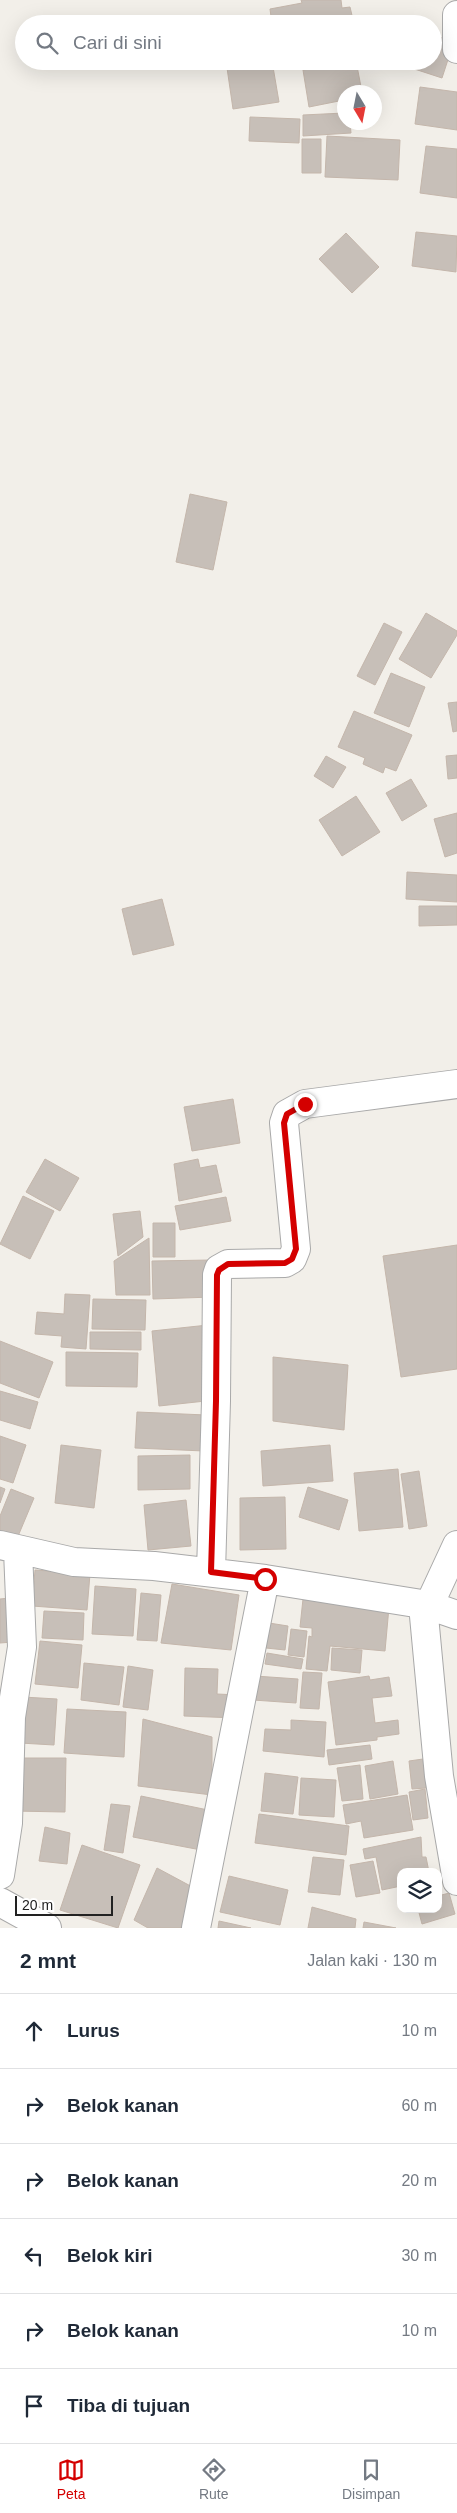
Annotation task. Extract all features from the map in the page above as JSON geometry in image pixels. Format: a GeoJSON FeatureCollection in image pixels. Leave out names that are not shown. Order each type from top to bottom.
{"type":"FeatureCollection","features":[{"type":"Feature","properties":{"kind":"street"},"geometry":{"type":"LineString","coordinates":[[457,15],[457,49]]}},
{"type":"Feature","properties":{"kind":"street"},"geometry":{"type":"LineString","coordinates":[[211,1572],[216,1401],[217,1275],[219,1270],[228,1264],[285,1263],[292,1259],[296,1249],[284,1123],[287,1114],[305,1104],[457,1084]]}},
{"type":"Feature","properties":{"kind":"street"},"geometry":{"type":"LineString","coordinates":[[457,1545],[424,1616],[439,1776],[457,1881]]}},
{"type":"Feature","properties":{"kind":"street"},"geometry":{"type":"LineString","coordinates":[[0,1875],[8,1824],[11,1717],[22,1647],[9,1548],[74,1562],[154,1566],[265,1579],[428,1605],[457,1615]]}},
{"type":"Feature","properties":{"kind":"street"},"geometry":{"type":"LineString","coordinates":[[196,1928],[265,1579]]}},
{"type":"Feature","properties":{"kind":"street"},"geometry":{"type":"LineString","coordinates":[[0,1902],[47,1928]]}},
{"type":"Feature","properties":{"kind":"building"},"geometry":{"type":"Polygon","coordinates":[[[301,0],[341,0],[342,8],[350,7],[352,15],[271,15],[270,9],[302,3],[301,0]]]}},
{"type":"Feature","properties":{"kind":"building"},"geometry":{"type":"Polygon","coordinates":[[[442,38],[454,41],[442,78],[418,70],[442,70],[442,38]]]}},
{"type":"Feature","properties":{"kind":"building"},"geometry":{"type":"Polygon","coordinates":[[[227,70],[274,70],[279,102],[233,109],[227,70]]]}},
{"type":"Feature","properties":{"kind":"building"},"geometry":{"type":"Polygon","coordinates":[[[303,70],[358,70],[361,85],[337,85],[337,101],[309,107],[303,70]]]}},
{"type":"Feature","properties":{"kind":"building"},"geometry":{"type":"Polygon","coordinates":[[[420,87],[457,92],[457,130],[415,124],[420,87]]]}},
{"type":"Feature","properties":{"kind":"building"},"geometry":{"type":"Polygon","coordinates":[[[337,113],[337,130],[351,130],[351,133],[303,136],[303,115],[337,113]]]}},
{"type":"Feature","properties":{"kind":"building"},"geometry":{"type":"Polygon","coordinates":[[[250,117],[300,119],[299,143],[249,141],[250,117]]]}},
{"type":"Feature","properties":{"kind":"building"},"geometry":{"type":"Polygon","coordinates":[[[327,136],[400,140],[398,180],[325,177],[327,136]]]}},
{"type":"Feature","properties":{"kind":"building"},"geometry":{"type":"Polygon","coordinates":[[[302,139],[321,139],[321,173],[302,173],[302,139]]]}},
{"type":"Feature","properties":{"kind":"building"},"geometry":{"type":"Polygon","coordinates":[[[426,146],[457,149],[457,198],[420,193],[426,146]]]}},
{"type":"Feature","properties":{"kind":"building"},"geometry":{"type":"Polygon","coordinates":[[[416,232],[457,236],[456,272],[412,266],[416,232]]]}},
{"type":"Feature","properties":{"kind":"building"},"geometry":{"type":"Polygon","coordinates":[[[346,233],[379,267],[352,293],[319,259],[346,233]]]}},
{"type":"Feature","properties":{"kind":"building"},"geometry":{"type":"Polygon","coordinates":[[[190,494],[227,502],[213,570],[176,562],[190,494]]]}},
{"type":"Feature","properties":{"kind":"building"},"geometry":{"type":"Polygon","coordinates":[[[426,613],[457,631],[457,635],[431,678],[399,659],[426,613]]]}},
{"type":"Feature","properties":{"kind":"building"},"geometry":{"type":"Polygon","coordinates":[[[384,623],[402,632],[375,685],[357,676],[384,623]]]}},
{"type":"Feature","properties":{"kind":"building"},"geometry":{"type":"Polygon","coordinates":[[[391,673],[425,687],[409,727],[374,713],[391,673]]]}},
{"type":"Feature","properties":{"kind":"building"},"geometry":{"type":"Polygon","coordinates":[[[457,702],[457,731],[453,732],[448,703],[457,702]]]}},
{"type":"Feature","properties":{"kind":"building"},"geometry":{"type":"Polygon","coordinates":[[[354,711],[412,735],[396,771],[385,767],[383,773],[363,764],[365,758],[338,747],[354,711]]]}},
{"type":"Feature","properties":{"kind":"building"},"geometry":{"type":"Polygon","coordinates":[[[457,755],[457,778],[448,779],[446,756],[457,755]]]}},
{"type":"Feature","properties":{"kind":"building"},"geometry":{"type":"Polygon","coordinates":[[[326,756],[346,767],[333,788],[314,776],[326,756]]]}},
{"type":"Feature","properties":{"kind":"building"},"geometry":{"type":"Polygon","coordinates":[[[411,779],[427,806],[402,821],[386,793],[411,779]]]}},
{"type":"Feature","properties":{"kind":"building"},"geometry":{"type":"Polygon","coordinates":[[[356,796],[380,832],[342,856],[319,820],[356,796]]]}},
{"type":"Feature","properties":{"kind":"building"},"geometry":{"type":"Polygon","coordinates":[[[457,813],[457,853],[445,857],[434,819],[457,813]]]}},
{"type":"Feature","properties":{"kind":"building"},"geometry":{"type":"Polygon","coordinates":[[[407,872],[457,875],[457,902],[406,899],[407,872]]]}},
{"type":"Feature","properties":{"kind":"building"},"geometry":{"type":"Polygon","coordinates":[[[162,899],[174,945],[133,955],[122,909],[162,899]]]}},
{"type":"Feature","properties":{"kind":"building"},"geometry":{"type":"Polygon","coordinates":[[[419,906],[457,906],[457,925],[419,926],[419,906]]]}},
{"type":"Feature","properties":{"kind":"building"},"geometry":{"type":"Polygon","coordinates":[[[233,1099],[240,1143],[192,1151],[184,1107],[233,1099]]]}},
{"type":"Feature","properties":{"kind":"building"},"geometry":{"type":"Polygon","coordinates":[[[45,1159],[79,1178],[60,1211],[26,1192],[45,1159]]]}},
{"type":"Feature","properties":{"kind":"building"},"geometry":{"type":"Polygon","coordinates":[[[198,1159],[200,1168],[216,1165],[222,1192],[179,1201],[174,1164],[198,1159]]]}},
{"type":"Feature","properties":{"kind":"building"},"geometry":{"type":"Polygon","coordinates":[[[23,1196],[54,1211],[30,1259],[0,1244],[23,1196]]]}},
{"type":"Feature","properties":{"kind":"building"},"geometry":{"type":"Polygon","coordinates":[[[226,1197],[231,1221],[180,1230],[175,1206],[226,1197]]]}},
{"type":"Feature","properties":{"kind":"building"},"geometry":{"type":"Polygon","coordinates":[[[140,1211],[143,1237],[118,1256],[113,1214],[140,1211]]]}},
{"type":"Feature","properties":{"kind":"building"},"geometry":{"type":"Polygon","coordinates":[[[153,1223],[175,1223],[175,1257],[153,1257],[153,1223]]]}},
{"type":"Feature","properties":{"kind":"building"},"geometry":{"type":"Polygon","coordinates":[[[149,1238],[150,1295],[116,1295],[114,1261],[149,1238]]]}},
{"type":"Feature","properties":{"kind":"building"},"geometry":{"type":"Polygon","coordinates":[[[457,1245],[457,1369],[401,1377],[383,1256],[457,1245]]]}},
{"type":"Feature","properties":{"kind":"building"},"geometry":{"type":"Polygon","coordinates":[[[211,1260],[213,1297],[153,1299],[152,1261],[211,1260]]]}},
{"type":"Feature","properties":{"kind":"building"},"geometry":{"type":"Polygon","coordinates":[[[65,1294],[90,1295],[86,1349],[61,1347],[62,1336],[35,1334],[37,1312],[64,1314],[65,1294]]]}},
{"type":"Feature","properties":{"kind":"building"},"geometry":{"type":"Polygon","coordinates":[[[93,1299],[146,1300],[145,1330],[92,1329],[93,1299]]]}},
{"type":"Feature","properties":{"kind":"building"},"geometry":{"type":"Polygon","coordinates":[[[208,1325],[215,1400],[159,1406],[152,1331],[208,1325]]]}},
{"type":"Feature","properties":{"kind":"building"},"geometry":{"type":"Polygon","coordinates":[[[90,1332],[141,1332],[141,1350],[90,1349],[90,1332]]]}},
{"type":"Feature","properties":{"kind":"building"},"geometry":{"type":"Polygon","coordinates":[[[0,1341],[53,1362],[39,1398],[0,1383],[0,1341]]]}},
{"type":"Feature","properties":{"kind":"building"},"geometry":{"type":"Polygon","coordinates":[[[66,1352],[138,1353],[137,1387],[66,1386],[66,1352]]]}},
{"type":"Feature","properties":{"kind":"building"},"geometry":{"type":"Polygon","coordinates":[[[273,1357],[348,1365],[344,1430],[273,1421],[273,1357]]]}},
{"type":"Feature","properties":{"kind":"building"},"geometry":{"type":"Polygon","coordinates":[[[0,1391],[38,1402],[30,1429],[0,1420],[0,1391]]]}},
{"type":"Feature","properties":{"kind":"building"},"geometry":{"type":"Polygon","coordinates":[[[137,1412],[206,1415],[204,1451],[135,1448],[137,1412]]]}},
{"type":"Feature","properties":{"kind":"building"},"geometry":{"type":"Polygon","coordinates":[[[0,1436],[26,1445],[13,1483],[0,1479],[0,1436]]]}},
{"type":"Feature","properties":{"kind":"building"},"geometry":{"type":"Polygon","coordinates":[[[61,1445],[101,1450],[94,1508],[55,1503],[61,1445]]]}},
{"type":"Feature","properties":{"kind":"building"},"geometry":{"type":"Polygon","coordinates":[[[330,1445],[333,1481],[263,1486],[261,1451],[330,1445]]]}},
{"type":"Feature","properties":{"kind":"building"},"geometry":{"type":"Polygon","coordinates":[[[190,1455],[190,1489],[138,1490],[138,1456],[190,1455]]]}},
{"type":"Feature","properties":{"kind":"building"},"geometry":{"type":"Polygon","coordinates":[[[398,1469],[403,1527],[359,1531],[354,1473],[398,1469]]]}},
{"type":"Feature","properties":{"kind":"building"},"geometry":{"type":"Polygon","coordinates":[[[419,1471],[427,1526],[409,1529],[401,1474],[419,1471]]]}},
{"type":"Feature","properties":{"kind":"building"},"geometry":{"type":"Polygon","coordinates":[[[0,1487],[5,1489],[0,1503],[0,1487]]]}},
{"type":"Feature","properties":{"kind":"building"},"geometry":{"type":"Polygon","coordinates":[[[308,1487],[348,1500],[339,1530],[299,1517],[308,1487]]]}},
{"type":"Feature","properties":{"kind":"building"},"geometry":{"type":"Polygon","coordinates":[[[11,1489],[34,1498],[16,1541],[0,1535],[0,1516],[11,1489]]]}},
{"type":"Feature","properties":{"kind":"building"},"geometry":{"type":"Polygon","coordinates":[[[285,1497],[286,1549],[240,1550],[240,1498],[285,1497]]]}},
{"type":"Feature","properties":{"kind":"building"},"geometry":{"type":"Polygon","coordinates":[[[186,1500],[191,1546],[148,1550],[144,1505],[186,1500]]]}},
{"type":"Feature","properties":{"kind":"building"},"geometry":{"type":"Polygon","coordinates":[[[35,1570],[90,1574],[87,1610],[32,1606],[35,1570]]]}},
{"type":"Feature","properties":{"kind":"building"},"geometry":{"type":"Polygon","coordinates":[[[172,1584],[239,1595],[231,1650],[161,1643],[172,1584]]]}},
{"type":"Feature","properties":{"kind":"building"},"geometry":{"type":"Polygon","coordinates":[[[95,1586],[136,1589],[133,1636],[92,1634],[95,1586]]]}},
{"type":"Feature","properties":{"kind":"building"},"geometry":{"type":"Polygon","coordinates":[[[141,1593],[161,1595],[157,1641],[137,1640],[141,1593]]]}},
{"type":"Feature","properties":{"kind":"building"},"geometry":{"type":"Polygon","coordinates":[[[10,1598],[13,1642],[0,1643],[0,1599],[10,1598]]]}},
{"type":"Feature","properties":{"kind":"building"},"geometry":{"type":"Polygon","coordinates":[[[303,1599],[389,1607],[385,1651],[330,1646],[327,1671],[306,1669],[309,1636],[312,1637],[312,1628],[300,1627],[303,1599]]]}},
{"type":"Feature","properties":{"kind":"building"},"geometry":{"type":"Polygon","coordinates":[[[44,1611],[84,1613],[83,1640],[42,1638],[44,1611]]]}},
{"type":"Feature","properties":{"kind":"building"},"geometry":{"type":"Polygon","coordinates":[[[269,1623],[288,1626],[285,1650],[266,1648],[269,1623]]]}},
{"type":"Feature","properties":{"kind":"building"},"geometry":{"type":"Polygon","coordinates":[[[291,1629],[307,1631],[304,1657],[288,1655],[291,1629]]]}},
{"type":"Feature","properties":{"kind":"building"},"geometry":{"type":"Polygon","coordinates":[[[40,1641],[82,1645],[78,1688],[35,1684],[40,1641]]]}},
{"type":"Feature","properties":{"kind":"building"},"geometry":{"type":"Polygon","coordinates":[[[332,1648],[362,1650],[360,1673],[331,1670],[332,1648]]]}},
{"type":"Feature","properties":{"kind":"building"},"geometry":{"type":"Polygon","coordinates":[[[267,1653],[303,1659],[301,1669],[265,1664],[267,1653]]]}},
{"type":"Feature","properties":{"kind":"building"},"geometry":{"type":"Polygon","coordinates":[[[84,1663],[124,1667],[119,1705],[81,1700],[84,1663]]]}},
{"type":"Feature","properties":{"kind":"building"},"geometry":{"type":"Polygon","coordinates":[[[128,1666],[153,1670],[148,1710],[123,1707],[128,1666]]]}},
{"type":"Feature","properties":{"kind":"building"},"geometry":{"type":"Polygon","coordinates":[[[185,1668],[218,1669],[217,1694],[238,1695],[237,1718],[184,1716],[185,1668]]]}},
{"type":"Feature","properties":{"kind":"building"},"geometry":{"type":"Polygon","coordinates":[[[303,1672],[322,1673],[319,1709],[300,1708],[303,1672]]]}},
{"type":"Feature","properties":{"kind":"building"},"geometry":{"type":"Polygon","coordinates":[[[255,1676],[298,1679],[296,1703],[253,1700],[255,1676]]]}},
{"type":"Feature","properties":{"kind":"building"},"geometry":{"type":"Polygon","coordinates":[[[369,1676],[370,1680],[389,1677],[392,1696],[372,1698],[375,1723],[398,1720],[399,1734],[377,1737],[377,1740],[336,1745],[328,1682],[369,1676]]]}},
{"type":"Feature","properties":{"kind":"building"},"geometry":{"type":"Polygon","coordinates":[[[23,1697],[57,1699],[54,1745],[20,1743],[23,1697]]]}},
{"type":"Feature","properties":{"kind":"building"},"geometry":{"type":"Polygon","coordinates":[[[67,1709],[126,1712],[124,1757],[64,1753],[67,1709]]]}},
{"type":"Feature","properties":{"kind":"building"},"geometry":{"type":"Polygon","coordinates":[[[143,1719],[212,1737],[212,1795],[138,1786],[143,1719]]]}},
{"type":"Feature","properties":{"kind":"building"},"geometry":{"type":"Polygon","coordinates":[[[291,1720],[326,1722],[324,1757],[263,1751],[265,1729],[291,1730],[291,1720]]]}},
{"type":"Feature","properties":{"kind":"building"},"geometry":{"type":"Polygon","coordinates":[[[370,1745],[372,1759],[329,1765],[327,1750],[370,1745]]]}},
{"type":"Feature","properties":{"kind":"building"},"geometry":{"type":"Polygon","coordinates":[[[14,1758],[66,1758],[65,1812],[13,1811],[14,1758]]]}},
{"type":"Feature","properties":{"kind":"building"},"geometry":{"type":"Polygon","coordinates":[[[423,1759],[426,1788],[412,1789],[409,1761],[423,1759]]]}},
{"type":"Feature","properties":{"kind":"building"},"geometry":{"type":"Polygon","coordinates":[[[393,1761],[398,1794],[370,1799],[365,1766],[393,1761]]]}},
{"type":"Feature","properties":{"kind":"building"},"geometry":{"type":"Polygon","coordinates":[[[360,1765],[363,1799],[342,1801],[337,1768],[360,1765]]]}},
{"type":"Feature","properties":{"kind":"building"},"geometry":{"type":"Polygon","coordinates":[[[265,1773],[298,1777],[293,1814],[261,1811],[265,1773]]]}},
{"type":"Feature","properties":{"kind":"building"},"geometry":{"type":"Polygon","coordinates":[[[301,1778],[336,1780],[334,1817],[299,1815],[301,1778]]]}},
{"type":"Feature","properties":{"kind":"building"},"geometry":{"type":"Polygon","coordinates":[[[425,1789],[428,1818],[413,1820],[409,1792],[425,1789]]]}},
{"type":"Feature","properties":{"kind":"building"},"geometry":{"type":"Polygon","coordinates":[[[407,1795],[413,1830],[364,1838],[361,1821],[346,1824],[343,1805],[407,1795]]]}},
{"type":"Feature","properties":{"kind":"building"},"geometry":{"type":"Polygon","coordinates":[[[141,1796],[208,1810],[201,1850],[133,1837],[141,1796]]]}},
{"type":"Feature","properties":{"kind":"building"},"geometry":{"type":"Polygon","coordinates":[[[111,1804],[130,1806],[123,1853],[104,1850],[111,1804]]]}},
{"type":"Feature","properties":{"kind":"building"},"geometry":{"type":"Polygon","coordinates":[[[259,1814],[349,1826],[346,1855],[255,1843],[259,1814]]]}},
{"type":"Feature","properties":{"kind":"building"},"geometry":{"type":"Polygon","coordinates":[[[45,1827],[70,1833],[67,1864],[39,1861],[45,1827]]]}},
{"type":"Feature","properties":{"kind":"building"},"geometry":{"type":"Polygon","coordinates":[[[421,1837],[422,1857],[426,1857],[428,1868],[397,1868],[397,1887],[382,1890],[376,1857],[365,1859],[363,1849],[421,1837]]]}},
{"type":"Feature","properties":{"kind":"building"},"geometry":{"type":"Polygon","coordinates":[[[82,1845],[140,1865],[118,1928],[60,1910],[82,1845]]]}},
{"type":"Feature","properties":{"kind":"building"},"geometry":{"type":"Polygon","coordinates":[[[313,1857],[344,1860],[340,1895],[308,1892],[313,1857]]]}},
{"type":"Feature","properties":{"kind":"building"},"geometry":{"type":"Polygon","coordinates":[[[373,1861],[380,1893],[356,1897],[350,1865],[373,1861]]]}},
{"type":"Feature","properties":{"kind":"building"},"geometry":{"type":"Polygon","coordinates":[[[157,1868],[198,1890],[181,1928],[148,1928],[134,1920],[157,1868]]]}},
{"type":"Feature","properties":{"kind":"building"},"geometry":{"type":"Polygon","coordinates":[[[229,1876],[288,1890],[280,1925],[220,1912],[229,1876]]]}},
{"type":"Feature","properties":{"kind":"building"},"geometry":{"type":"Polygon","coordinates":[[[449,1893],[455,1914],[422,1924],[419,1913],[442,1913],[442,1895],[449,1893]]]}},
{"type":"Feature","properties":{"kind":"building"},"geometry":{"type":"Polygon","coordinates":[[[312,1907],[356,1919],[355,1928],[308,1928],[312,1907]]]}},
{"type":"Feature","properties":{"kind":"building"},"geometry":{"type":"Polygon","coordinates":[[[219,1921],[251,1928],[218,1928],[219,1921]]]}},
{"type":"Feature","properties":{"kind":"building"},"geometry":{"type":"Polygon","coordinates":[[[364,1922],[396,1928],[363,1928],[364,1922]]]}},
{"type":"Feature","properties":{"kind":"route"},"geometry":{"type":"LineString","coordinates":[[265,1579],[211,1572],[216,1401],[217,1275],[223,1265],[285,1263],[292,1259],[296,1249],[284,1123],[287,1114],[305,1104]]}}]}
